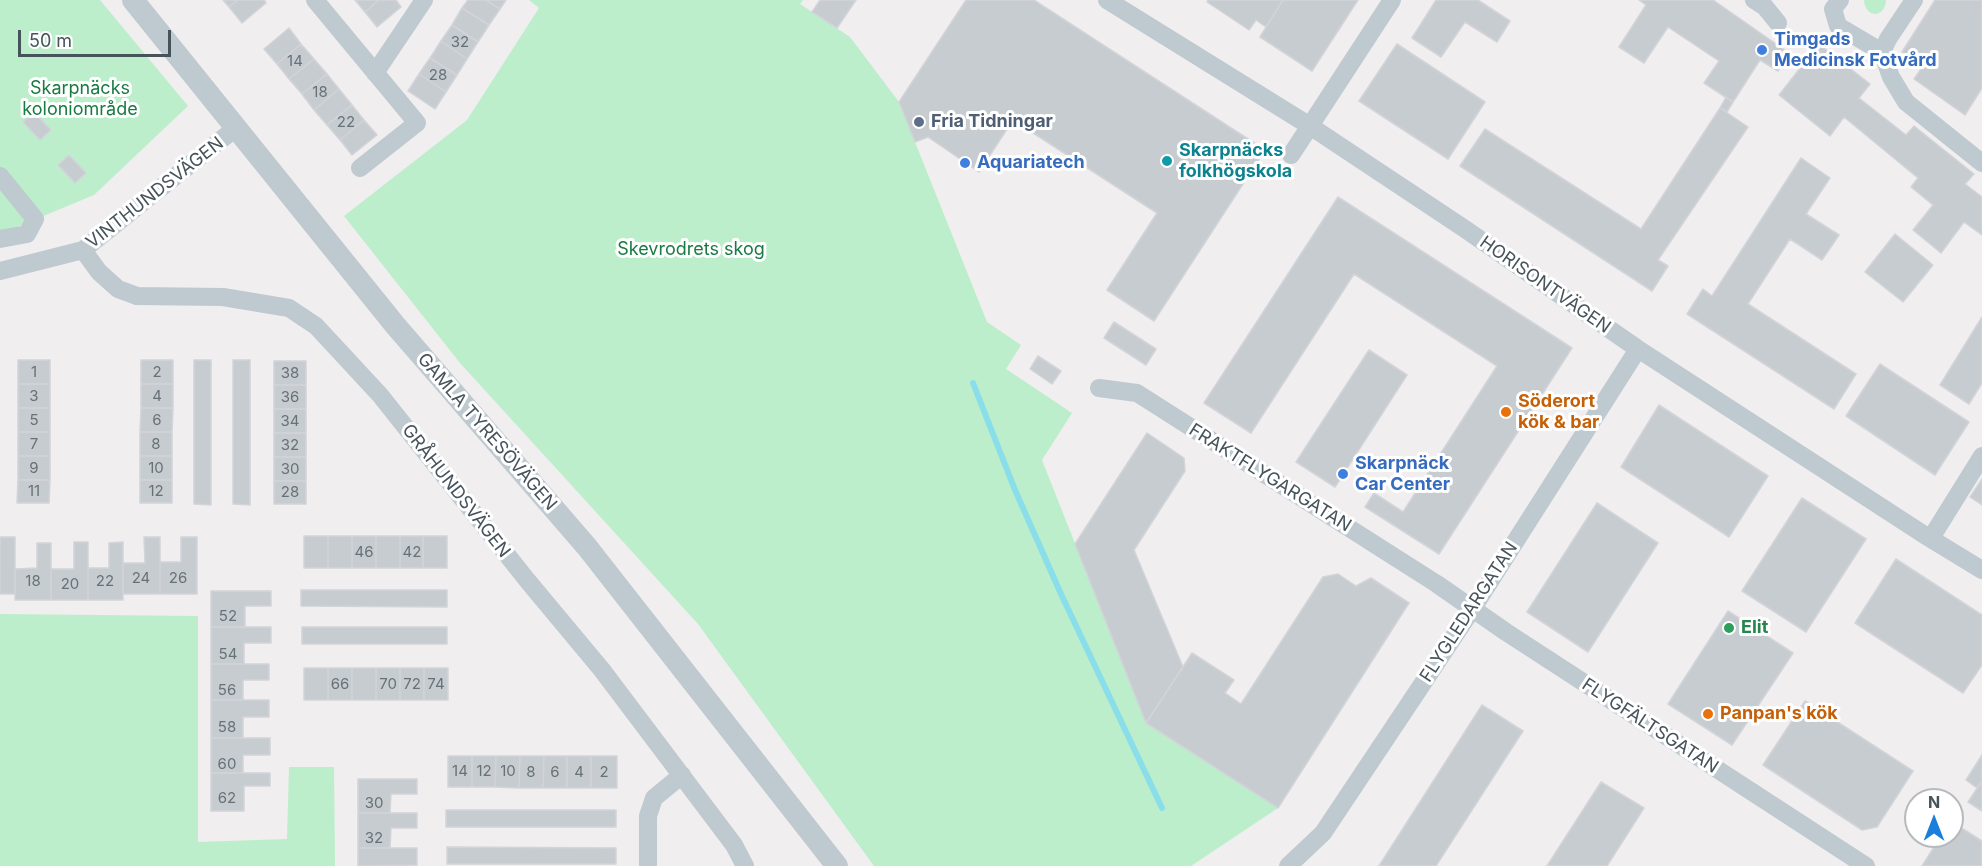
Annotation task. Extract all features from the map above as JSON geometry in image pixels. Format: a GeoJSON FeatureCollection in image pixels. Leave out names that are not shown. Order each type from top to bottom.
{"type":"FeatureCollection","features":[{"type":"Feature","properties":{"kind":"street","name":"GAMLA TYRESÖVÄGEN"},"geometry":{"type":"LineString","coordinates":[[133,0],[395,325],[587,548],[837,866]]}},
{"type":"Feature","properties":{"kind":"street"},"geometry":{"type":"LineString","coordinates":[[315,0],[417,123],[360,168]]}},
{"type":"Feature","properties":{"kind":"street"},"geometry":{"type":"LineString","coordinates":[[375,74],[424,0]]}},
{"type":"Feature","properties":{"kind":"street","name":"HORISONTVÄGEN"},"geometry":{"type":"LineString","coordinates":[[1107,0],[1310,126],[1638,349],[1982,570]]}},
{"type":"Feature","properties":{"kind":"street"},"geometry":{"type":"LineString","coordinates":[[1290,155],[1392,0]]}},
{"type":"Feature","properties":{"kind":"street"},"geometry":{"type":"LineString","coordinates":[[1754,0],[1765,7],[1778,23]]}},
{"type":"Feature","properties":{"kind":"street"},"geometry":{"type":"LineString","coordinates":[[1840,0],[1833,9],[1838,26],[1881,52],[1906,102],[1982,163]]}},
{"type":"Feature","properties":{"kind":"street"},"geometry":{"type":"LineString","coordinates":[[1881,52],[1914,0]]}},
{"type":"Feature","properties":{"kind":"street","name":"VINTHUNDSVÄGEN"},"geometry":{"type":"LineString","coordinates":[[0,272],[83,250],[237,127]]}},
{"type":"Feature","properties":{"kind":"street"},"geometry":{"type":"LineString","coordinates":[[0,176],[35,219],[27,234],[0,239]]}},
{"type":"Feature","properties":{"kind":"street","name":"GRÅHUNDSVÄGEN"},"geometry":{"type":"LineString","coordinates":[[83,250],[99,272],[118,289],[137,296],[224,297],[289,308],[316,326],[380,395],[527,580],[602,670],[734,845],[745,866]]}},
{"type":"Feature","properties":{"kind":"street","name":"FLYGLEDARGATAN"},"geometry":{"type":"LineString","coordinates":[[1288,866],[1323,833],[1473,608],[1638,349]]}},
{"type":"Feature","properties":{"kind":"street","name":"FRAKTFLYGARGATAN"},"geometry":{"type":"LineString","coordinates":[[1098,388],[1137,393],[1437,584]]}},
{"type":"Feature","properties":{"kind":"street"},"geometry":{"type":"LineString","coordinates":[[1931,538],[1982,456]]}},
{"type":"Feature","properties":{"kind":"street","name":"FLYGFÄLTSGATAN"},"geometry":{"type":"LineString","coordinates":[[1437,584],[1515,639],[1866,866]]}},
{"type":"Feature","properties":{"kind":"street"},"geometry":{"type":"LineString","coordinates":[[648,866],[648,816],[654,798],[682,775]]}},
{"type":"Feature","properties":{"kind":"green space","name":"Skarpnäcks koloniområde"},"geometry":{"type":"Polygon","coordinates":[[[0,0],[100,0],[188,106],[94,195],[0,234],[0,0]]]}},
{"type":"Feature","properties":{"kind":"green space","name":"Skevrodrets skog"},"geometry":{"type":"Polygon","coordinates":[[[529,0],[803,0],[800,4],[850,37],[899,102],[987,322],[1021,345],[1006,369],[1072,413],[1042,460],[1146,723],[1278,808],[1191,866],[874,866],[698,624],[460,363],[344,216],[467,120],[539,8],[529,0]]]}},
{"type":"Feature","properties":{"kind":"green space"},"geometry":{"type":"Polygon","coordinates":[[[1864,0],[1886,0],[1882,11],[1875,14],[1868,10],[1864,0]]]}},
{"type":"Feature","properties":{"kind":"green space"},"geometry":{"type":"Polygon","coordinates":[[[0,614],[198,616],[198,842],[287,839],[289,767],[334,767],[335,866],[0,866],[0,614]]]}},
{"type":"Feature","properties":{"kind":"building"},"geometry":{"type":"Polygon","coordinates":[[[223,0],[238,0],[229,7],[223,0]]]}},
{"type":"Feature","properties":{"kind":"building"},"geometry":{"type":"Polygon","coordinates":[[[238,0],[264,0],[266,3],[242,23],[229,7],[238,0]]]}},
{"type":"Feature","properties":{"kind":"building"},"geometry":{"type":"Polygon","coordinates":[[[355,0],[379,0],[365,12],[355,0]]]}},
{"type":"Feature","properties":{"kind":"building"},"geometry":{"type":"Polygon","coordinates":[[[379,0],[396,0],[401,7],[377,27],[365,12],[379,0]]]}},
{"type":"Feature","properties":{"kind":"building"},"geometry":{"type":"Polygon","coordinates":[[[468,0],[486,0],[500,9],[489,25],[462,8],[468,0]]]}},
{"type":"Feature","properties":{"kind":"building"},"geometry":{"type":"Polygon","coordinates":[[[486,0],[506,0],[500,9],[486,0]]]}},
{"type":"Feature","properties":{"kind":"building"},"geometry":{"type":"Polygon","coordinates":[[[820,0],[856,0],[837,28],[812,12],[820,0]]]}},
{"type":"Feature","properties":{"kind":"building","name":"Skarpnäcks folkhögskola"},"geometry":{"type":"Polygon","coordinates":[[[966,0],[1034,0],[1265,150],[1154,321],[1107,290],[1157,213],[1013,120],[979,172],[928,137],[915,142],[899,102],[966,0]]]}},
{"type":"Feature","properties":{"kind":"building"},"geometry":{"type":"Polygon","coordinates":[[[1208,0],[1283,0],[1266,27],[1256,20],[1249,30],[1207,2],[1208,0]]]}},
{"type":"Feature","properties":{"kind":"building"},"geometry":{"type":"Polygon","coordinates":[[[1283,0],[1358,0],[1312,71],[1260,37],[1283,0]]]}},
{"type":"Feature","properties":{"kind":"building"},"geometry":{"type":"Polygon","coordinates":[[[1436,0],[1478,0],[1510,21],[1497,42],[1465,22],[1441,57],[1412,38],[1436,0]]]}},
{"type":"Feature","properties":{"kind":"building"},"geometry":{"type":"Polygon","coordinates":[[[1639,0],[1713,0],[1789,53],[1778,71],[1760,60],[1733,102],[1704,83],[1719,61],[1668,27],[1644,63],[1619,47],[1646,5],[1639,0]]]}},
{"type":"Feature","properties":{"kind":"building"},"geometry":{"type":"Polygon","coordinates":[[[1935,0],[1982,0],[1982,88],[1965,115],[1914,79],[1923,66],[1902,52],[1935,0]]]}},
{"type":"Feature","properties":{"kind":"building"},"geometry":{"type":"Polygon","coordinates":[[[462,8],[489,25],[478,42],[452,25],[462,8]]]}},
{"type":"Feature","properties":{"kind":"building"},"geometry":{"type":"Polygon","coordinates":[[[452,25],[478,42],[467,59],[441,41],[452,25]]]}},
{"type":"Feature","properties":{"kind":"building"},"geometry":{"type":"Polygon","coordinates":[[[289,28],[301,44],[277,64],[264,49],[289,28]]]}},
{"type":"Feature","properties":{"kind":"building"},"geometry":{"type":"Polygon","coordinates":[[[441,41],[467,59],[457,75],[430,58],[441,41]]]}},
{"type":"Feature","properties":{"kind":"building"},"geometry":{"type":"Polygon","coordinates":[[[301,44],[314,59],[289,79],[277,64],[301,44]]]}},
{"type":"Feature","properties":{"kind":"building"},"geometry":{"type":"Polygon","coordinates":[[[1397,44],[1485,102],[1448,159],[1359,101],[1397,44]]]}},
{"type":"Feature","properties":{"kind":"building"},"geometry":{"type":"Polygon","coordinates":[[[1819,44],[1870,84],[1859,98],[1906,135],[1914,126],[1974,174],[1965,184],[1982,197],[1982,235],[1964,222],[1941,253],[1913,230],[1933,205],[1911,187],[1918,178],[1844,117],[1830,136],[1779,95],[1819,44]]]}},
{"type":"Feature","properties":{"kind":"building"},"geometry":{"type":"Polygon","coordinates":[[[430,58],[457,75],[446,92],[419,74],[430,58]]]}},
{"type":"Feature","properties":{"kind":"building"},"geometry":{"type":"Polygon","coordinates":[[[314,59],[327,74],[302,94],[289,79],[314,59]]]}},
{"type":"Feature","properties":{"kind":"building"},"geometry":{"type":"Polygon","coordinates":[[[327,74],[339,89],[314,110],[302,94],[327,74]]]}},
{"type":"Feature","properties":{"kind":"building"},"geometry":{"type":"Polygon","coordinates":[[[419,74],[446,92],[435,109],[408,91],[419,74]]]}},
{"type":"Feature","properties":{"kind":"building"},"geometry":{"type":"Polygon","coordinates":[[[339,89],[352,105],[327,125],[314,110],[339,89]]]}},
{"type":"Feature","properties":{"kind":"building"},"geometry":{"type":"Polygon","coordinates":[[[1726,97],[1733,102],[1727,112],[1720,108],[1726,97]]]}},
{"type":"Feature","properties":{"kind":"building"},"geometry":{"type":"Polygon","coordinates":[[[352,105],[364,120],[340,140],[327,125],[352,105]]]}},
{"type":"Feature","properties":{"kind":"building"},"geometry":{"type":"Polygon","coordinates":[[[1720,108],[1748,127],[1658,260],[1668,266],[1652,291],[1460,166],[1485,129],[1641,229],[1720,108]]]}},
{"type":"Feature","properties":{"kind":"building"},"geometry":{"type":"Polygon","coordinates":[[[34,112],[51,130],[40,140],[23,122],[34,112]]]}},
{"type":"Feature","properties":{"kind":"building"},"geometry":{"type":"Polygon","coordinates":[[[364,120],[377,135],[352,155],[340,140],[364,120]]]}},
{"type":"Feature","properties":{"kind":"building"},"geometry":{"type":"Polygon","coordinates":[[[69,155],[86,173],[75,183],[58,165],[69,155]]]}},
{"type":"Feature","properties":{"kind":"building"},"geometry":{"type":"Polygon","coordinates":[[[1801,158],[1830,178],[1806,214],[1839,235],[1822,260],[1790,239],[1748,304],[1856,374],[1834,409],[1687,314],[1703,289],[1712,296],[1801,158]]]}},
{"type":"Feature","properties":{"kind":"building"},"geometry":{"type":"Polygon","coordinates":[[[1338,197],[1572,348],[1439,554],[1365,507],[1374,493],[1403,512],[1497,366],[1354,274],[1251,433],[1204,403],[1338,197]]]}},
{"type":"Feature","properties":{"kind":"building"},"geometry":{"type":"Polygon","coordinates":[[[1895,234],[1933,265],[1903,302],[1865,272],[1895,234]]]}},
{"type":"Feature","properties":{"kind":"building"},"geometry":{"type":"Polygon","coordinates":[[[1982,317],[1982,383],[1969,404],[1940,385],[1982,317]]]}},
{"type":"Feature","properties":{"kind":"building"},"geometry":{"type":"Polygon","coordinates":[[[1114,322],[1156,349],[1146,365],[1104,338],[1114,322]]]}},
{"type":"Feature","properties":{"kind":"building"},"geometry":{"type":"Polygon","coordinates":[[[1369,350],[1407,375],[1335,487],[1296,462],[1369,350]]]}},
{"type":"Feature","properties":{"kind":"building"},"geometry":{"type":"Polygon","coordinates":[[[1038,356],[1061,371],[1052,384],[1030,369],[1038,356]]]}},
{"type":"Feature","properties":{"kind":"building"},"geometry":{"type":"Polygon","coordinates":[[[18,360],[50,360],[50,384],[18,384],[18,360]]]}},
{"type":"Feature","properties":{"kind":"building"},"geometry":{"type":"Polygon","coordinates":[[[141,360],[173,360],[173,384],[141,384],[141,360]]]}},
{"type":"Feature","properties":{"kind":"building"},"geometry":{"type":"Polygon","coordinates":[[[194,360],[211,360],[211,505],[194,504],[194,360]]]}},
{"type":"Feature","properties":{"kind":"building"},"geometry":{"type":"Polygon","coordinates":[[[233,360],[250,360],[250,505],[233,504],[233,360]]]}},
{"type":"Feature","properties":{"kind":"building"},"geometry":{"type":"Polygon","coordinates":[[[274,361],[306,361],[306,385],[274,385],[274,361]]]}},
{"type":"Feature","properties":{"kind":"building"},"geometry":{"type":"Polygon","coordinates":[[[1880,364],[1969,422],[1935,475],[1846,416],[1880,364]]]}},
{"type":"Feature","properties":{"kind":"building"},"geometry":{"type":"Polygon","coordinates":[[[18,384],[50,384],[50,408],[18,408],[18,384]]]}},
{"type":"Feature","properties":{"kind":"building"},"geometry":{"type":"Polygon","coordinates":[[[141,384],[173,384],[173,408],[141,408],[141,384]]]}},
{"type":"Feature","properties":{"kind":"building"},"geometry":{"type":"Polygon","coordinates":[[[274,385],[306,385],[306,409],[274,409],[274,385]]]}},
{"type":"Feature","properties":{"kind":"building"},"geometry":{"type":"Polygon","coordinates":[[[1659,405],[1768,476],[1729,537],[1621,467],[1659,405]]]}},
{"type":"Feature","properties":{"kind":"building"},"geometry":{"type":"Polygon","coordinates":[[[18,408],[50,408],[50,432],[18,432],[18,408]]]}},
{"type":"Feature","properties":{"kind":"building"},"geometry":{"type":"Polygon","coordinates":[[[141,408],[173,408],[172,432],[140,432],[141,408]]]}},
{"type":"Feature","properties":{"kind":"building"},"geometry":{"type":"Polygon","coordinates":[[[274,409],[306,409],[306,433],[274,433],[274,409]]]}},
{"type":"Feature","properties":{"kind":"building"},"geometry":{"type":"Polygon","coordinates":[[[18,432],[50,432],[50,456],[18,456],[18,432]]]}},
{"type":"Feature","properties":{"kind":"building"},"geometry":{"type":"Polygon","coordinates":[[[140,432],[172,432],[172,456],[140,456],[140,432]]]}},
{"type":"Feature","properties":{"kind":"building"},"geometry":{"type":"Polygon","coordinates":[[[274,433],[306,433],[306,457],[274,457],[274,433]]]}},
{"type":"Feature","properties":{"kind":"building"},"geometry":{"type":"Polygon","coordinates":[[[1147,433],[1184,458],[1185,471],[1134,550],[1183,667],[1146,723],[1075,544],[1147,433]]]}},
{"type":"Feature","properties":{"kind":"building"},"geometry":{"type":"Polygon","coordinates":[[[18,456],[50,456],[50,480],[18,480],[18,456]]]}},
{"type":"Feature","properties":{"kind":"building"},"geometry":{"type":"Polygon","coordinates":[[[140,456],[172,456],[172,480],[140,480],[140,456]]]}},
{"type":"Feature","properties":{"kind":"building"},"geometry":{"type":"Polygon","coordinates":[[[274,457],[306,457],[306,481],[274,481],[274,457]]]}},
{"type":"Feature","properties":{"kind":"building"},"geometry":{"type":"Polygon","coordinates":[[[1982,479],[1982,505],[1970,497],[1982,479]]]}},
{"type":"Feature","properties":{"kind":"building"},"geometry":{"type":"Polygon","coordinates":[[[18,480],[50,480],[49,503],[17,503],[18,480]]]}},
{"type":"Feature","properties":{"kind":"building"},"geometry":{"type":"Polygon","coordinates":[[[140,480],[172,480],[172,503],[140,503],[140,480]]]}},
{"type":"Feature","properties":{"kind":"building"},"geometry":{"type":"Polygon","coordinates":[[[274,481],[306,481],[306,504],[274,504],[274,481]]]}},
{"type":"Feature","properties":{"kind":"building"},"geometry":{"type":"Polygon","coordinates":[[[1802,498],[1866,539],[1806,632],[1742,591],[1802,498]]]}},
{"type":"Feature","properties":{"kind":"building"},"geometry":{"type":"Polygon","coordinates":[[[1597,503],[1658,543],[1588,652],[1527,612],[1597,503]]]}},
{"type":"Feature","properties":{"kind":"building"},"geometry":{"type":"Polygon","coordinates":[[[304,536],[328,536],[328,568],[304,568],[304,536]]]}},
{"type":"Feature","properties":{"kind":"building"},"geometry":{"type":"Polygon","coordinates":[[[328,536],[352,536],[352,568],[328,568],[328,536]]]}},
{"type":"Feature","properties":{"kind":"building"},"geometry":{"type":"Polygon","coordinates":[[[352,536],[376,536],[376,568],[352,568],[352,536]]]}},
{"type":"Feature","properties":{"kind":"building"},"geometry":{"type":"Polygon","coordinates":[[[376,536],[400,536],[400,568],[376,568],[376,536]]]}},
{"type":"Feature","properties":{"kind":"building"},"geometry":{"type":"Polygon","coordinates":[[[400,536],[423,536],[423,568],[400,568],[400,536]]]}},
{"type":"Feature","properties":{"kind":"building"},"geometry":{"type":"Polygon","coordinates":[[[423,536],[447,536],[447,568],[423,568],[423,536]]]}},
{"type":"Feature","properties":{"kind":"building"},"geometry":{"type":"Polygon","coordinates":[[[0,537],[15,537],[15,594],[0,594],[0,537]]]}},
{"type":"Feature","properties":{"kind":"building"},"geometry":{"type":"Polygon","coordinates":[[[144,537],[160,537],[160,594],[123,594],[123,563],[145,563],[144,537]]]}},
{"type":"Feature","properties":{"kind":"building"},"geometry":{"type":"Polygon","coordinates":[[[181,537],[197,537],[197,594],[160,594],[160,562],[181,562],[181,537]]]}},
{"type":"Feature","properties":{"kind":"building"},"geometry":{"type":"Polygon","coordinates":[[[74,542],[88,542],[88,600],[51,600],[51,569],[74,569],[74,542]]]}},
{"type":"Feature","properties":{"kind":"building"},"geometry":{"type":"Polygon","coordinates":[[[123,542],[123,600],[88,600],[88,568],[109,568],[109,543],[123,542]]]}},
{"type":"Feature","properties":{"kind":"building"},"geometry":{"type":"Polygon","coordinates":[[[37,543],[51,543],[51,600],[15,600],[15,569],[37,568],[37,543]]]}},
{"type":"Feature","properties":{"kind":"building"},"geometry":{"type":"Polygon","coordinates":[[[1896,559],[1982,615],[1982,665],[1963,693],[1855,623],[1896,559]]]}},
{"type":"Feature","properties":{"kind":"building"},"geometry":{"type":"Polygon","coordinates":[[[1338,574],[1356,586],[1371,578],[1409,603],[1278,808],[1146,723],[1192,653],[1234,680],[1225,693],[1241,704],[1323,577],[1338,574]]]}},
{"type":"Feature","properties":{"kind":"building"},"geometry":{"type":"Polygon","coordinates":[[[301,590],[447,590],[447,607],[301,606],[301,590]]]}},
{"type":"Feature","properties":{"kind":"building"},"geometry":{"type":"Polygon","coordinates":[[[211,591],[271,591],[271,606],[245,606],[245,627],[211,627],[211,591]]]}},
{"type":"Feature","properties":{"kind":"building"},"geometry":{"type":"Polygon","coordinates":[[[1728,611],[1793,653],[1732,745],[1668,704],[1728,611]]]}},
{"type":"Feature","properties":{"kind":"building"},"geometry":{"type":"Polygon","coordinates":[[[211,627],[271,627],[271,643],[244,643],[244,664],[211,664],[211,627]]]}},
{"type":"Feature","properties":{"kind":"building"},"geometry":{"type":"Polygon","coordinates":[[[302,627],[447,627],[447,644],[302,644],[302,627]]]}},
{"type":"Feature","properties":{"kind":"building"},"geometry":{"type":"Polygon","coordinates":[[[211,664],[269,664],[269,680],[243,680],[243,700],[211,700],[211,664]]]}},
{"type":"Feature","properties":{"kind":"building"},"geometry":{"type":"Polygon","coordinates":[[[304,668],[328,668],[328,700],[304,700],[304,668]]]}},
{"type":"Feature","properties":{"kind":"building"},"geometry":{"type":"Polygon","coordinates":[[[328,668],[352,668],[352,700],[328,700],[328,668]]]}},
{"type":"Feature","properties":{"kind":"building"},"geometry":{"type":"Polygon","coordinates":[[[352,668],[376,668],[376,700],[352,700],[352,668]]]}},
{"type":"Feature","properties":{"kind":"building"},"geometry":{"type":"Polygon","coordinates":[[[376,668],[400,668],[400,700],[376,700],[376,668]]]}},
{"type":"Feature","properties":{"kind":"building"},"geometry":{"type":"Polygon","coordinates":[[[400,668],[424,668],[424,700],[400,700],[400,668]]]}},
{"type":"Feature","properties":{"kind":"building"},"geometry":{"type":"Polygon","coordinates":[[[424,668],[448,668],[448,700],[424,700],[424,668]]]}},
{"type":"Feature","properties":{"kind":"building"},"geometry":{"type":"Polygon","coordinates":[[[211,700],[269,700],[269,717],[243,717],[243,738],[211,738],[211,700]]]}},
{"type":"Feature","properties":{"kind":"building"},"geometry":{"type":"Polygon","coordinates":[[[1805,701],[1913,771],[1877,827],[1862,830],[1763,765],[1805,701]]]}},
{"type":"Feature","properties":{"kind":"building"},"geometry":{"type":"Polygon","coordinates":[[[1482,705],[1523,731],[1436,866],[1379,866],[1482,705]]]}},
{"type":"Feature","properties":{"kind":"building"},"geometry":{"type":"Polygon","coordinates":[[[211,738],[270,738],[270,755],[243,755],[243,773],[211,773],[211,738]]]}},
{"type":"Feature","properties":{"kind":"building"},"geometry":{"type":"Polygon","coordinates":[[[1982,755],[1982,781],[1977,788],[1966,780],[1982,755]]]}},
{"type":"Feature","properties":{"kind":"building"},"geometry":{"type":"Polygon","coordinates":[[[448,756],[472,756],[472,787],[448,787],[448,756]]]}},
{"type":"Feature","properties":{"kind":"building"},"geometry":{"type":"Polygon","coordinates":[[[472,756],[496,756],[495,787],[472,787],[472,756]]]}},
{"type":"Feature","properties":{"kind":"building"},"geometry":{"type":"Polygon","coordinates":[[[496,756],[520,756],[519,788],[495,787],[496,756]]]}},
{"type":"Feature","properties":{"kind":"building"},"geometry":{"type":"Polygon","coordinates":[[[520,756],[544,756],[543,788],[519,788],[520,756]]]}},
{"type":"Feature","properties":{"kind":"building"},"geometry":{"type":"Polygon","coordinates":[[[544,756],[567,756],[567,788],[543,788],[544,756]]]}},
{"type":"Feature","properties":{"kind":"building"},"geometry":{"type":"Polygon","coordinates":[[[567,756],[591,756],[591,788],[567,788],[567,756]]]}},
{"type":"Feature","properties":{"kind":"building"},"geometry":{"type":"Polygon","coordinates":[[[591,756],[617,756],[617,788],[591,788],[591,756]]]}},
{"type":"Feature","properties":{"kind":"building"},"geometry":{"type":"Polygon","coordinates":[[[211,773],[270,773],[270,786],[244,786],[244,811],[211,811],[211,773]]]}},
{"type":"Feature","properties":{"kind":"building"},"geometry":{"type":"Polygon","coordinates":[[[358,779],[417,779],[417,794],[391,794],[390,813],[358,813],[358,779]]]}},
{"type":"Feature","properties":{"kind":"building"},"geometry":{"type":"Polygon","coordinates":[[[1982,781],[1982,811],[1968,802],[1982,781]]]}},
{"type":"Feature","properties":{"kind":"building"},"geometry":{"type":"Polygon","coordinates":[[[1601,782],[1644,808],[1607,866],[1547,866],[1601,782]]]}},
{"type":"Feature","properties":{"kind":"building"},"geometry":{"type":"Polygon","coordinates":[[[446,810],[616,810],[616,827],[446,827],[446,810]]]}},
{"type":"Feature","properties":{"kind":"building"},"geometry":{"type":"Polygon","coordinates":[[[358,813],[417,813],[417,828],[391,828],[390,848],[358,848],[358,813]]]}},
{"type":"Feature","properties":{"kind":"building"},"geometry":{"type":"Polygon","coordinates":[[[1964,830],[1982,841],[1982,866],[1922,866],[1933,848],[1964,848],[1964,830]]]}},
{"type":"Feature","properties":{"kind":"building"},"geometry":{"type":"Polygon","coordinates":[[[447,847],[616,848],[616,864],[447,864],[447,847]]]}},
{"type":"Feature","properties":{"kind":"building"},"geometry":{"type":"Polygon","coordinates":[[[358,848],[417,848],[417,865],[358,866],[358,848]]]}},
{"type":"Feature","properties":{"kind":"waterway"},"geometry":{"type":"LineString","coordinates":[[973,383],[1015,490],[1061,594],[1162,808]]}},
{"type":"Feature","properties":{"kind":"place","name":"Timgads Medicinsk Fotvård"},"geometry":{"type":"Point","coordinates":[1762,50]}},
{"type":"Feature","properties":{"kind":"place","name":"Fria Tidningar"},"geometry":{"type":"Point","coordinates":[919,122]}},
{"type":"Feature","properties":{"kind":"place","name":"Skarpnäcks folkhögskola"},"geometry":{"type":"Point","coordinates":[1167,161]}},
{"type":"Feature","properties":{"kind":"place","name":"Aquariatech"},"geometry":{"type":"Point","coordinates":[965,163]}},
{"type":"Feature","properties":{"kind":"place","name":"Söderort kök & bar"},"geometry":{"type":"Point","coordinates":[1506,412]}},
{"type":"Feature","properties":{"kind":"place","name":"Skarpnäck Car Center"},"geometry":{"type":"Point","coordinates":[1343,474]}},
{"type":"Feature","properties":{"kind":"place","name":"Elit"},"geometry":{"type":"Point","coordinates":[1729,628]}},
{"type":"Feature","properties":{"kind":"place","name":"Panpan's kök"},"geometry":{"type":"Point","coordinates":[1708,714]}}]}
